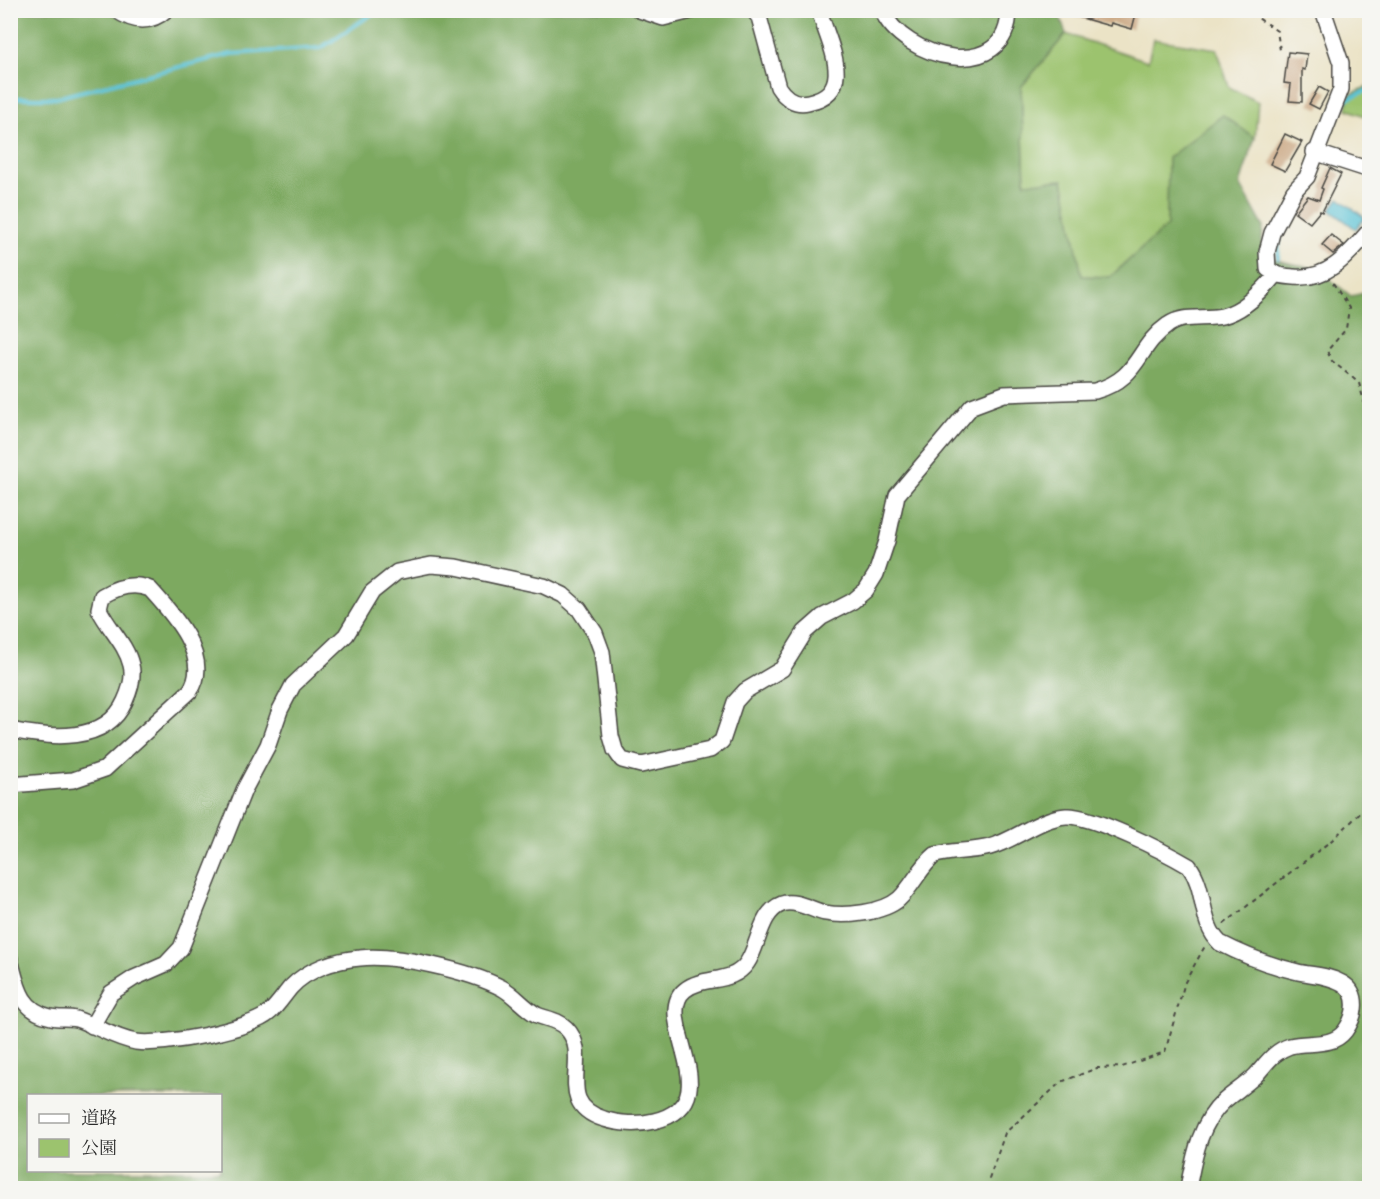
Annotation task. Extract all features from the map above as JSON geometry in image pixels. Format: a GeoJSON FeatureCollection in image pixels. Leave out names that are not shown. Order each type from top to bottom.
{"type":"FeatureCollection","features":[{"type":"Feature","properties":{"kind":"street"},"geometry":{"type":"LineString","coordinates":[[116,10],[125,17],[146,21],[155,19],[166,10]]}},
{"type":"Feature","properties":{"kind":"street"},"geometry":{"type":"LineString","coordinates":[[639,10],[663,18],[695,10]]}},
{"type":"Feature","properties":{"kind":"street"},"geometry":{"type":"LineString","coordinates":[[753,10],[759,17],[778,87],[784,96],[802,104],[821,100],[831,92],[837,82],[837,70],[819,10]]}},
{"type":"Feature","properties":{"kind":"street"},"geometry":{"type":"LineString","coordinates":[[882,10],[889,25],[905,38],[932,51],[968,59],[991,50],[1009,20],[1009,10]]}},
{"type":"Feature","properties":{"kind":"street"},"geometry":{"type":"LineString","coordinates":[[1323,10],[1343,75],[1341,89],[1314,152],[1306,177],[1294,191],[1272,233],[1267,252],[1268,269],[1276,275],[1300,278],[1330,270],[1370,230]]}},
{"type":"Feature","properties":{"kind":"street"},"geometry":{"type":"LineString","coordinates":[[1314,152],[1370,170]]}},
{"type":"Feature","properties":{"kind":"street"},"geometry":{"type":"LineString","coordinates":[[92,1026],[111,993],[134,978],[166,964],[181,948],[244,790],[293,686],[346,634],[372,592],[397,572],[431,565],[456,567],[517,579],[563,595],[579,609],[595,633],[602,652],[611,736],[615,750],[622,760],[641,765],[710,750],[722,741],[735,702],[745,692],[782,669],[805,632],[822,617],[853,601],[866,590],[880,563],[897,495],[972,406],[1004,394],[1095,391],[1108,387],[1127,375],[1156,336],[1168,325],[1188,318],[1222,316],[1239,309],[1276,275]]}},
{"type":"Feature","properties":{"kind":"street"},"geometry":{"type":"LineString","coordinates":[[10,730],[72,736],[93,732],[108,723],[120,711],[130,690],[132,667],[126,650],[99,609],[102,596],[128,586],[150,589],[184,632],[199,671],[197,681],[140,739],[105,769],[86,777],[10,785]]}},
{"type":"Feature","properties":{"kind":"street"},"geometry":{"type":"LineString","coordinates":[[10,959],[24,1003],[52,1017],[72,1018],[119,1038],[140,1043],[231,1031],[255,1023],[271,1012],[293,985],[308,973],[336,962],[361,957],[405,960],[483,979],[506,990],[536,1014],[565,1027],[574,1040],[575,1091],[580,1104],[594,1116],[623,1124],[653,1121],[668,1116],[679,1107],[691,1083],[676,1012],[677,1000],[683,991],[693,986],[730,977],[740,971],[749,960],[768,915],[786,902],[829,914],[877,909],[896,902],[935,855],[989,847],[1012,840],[1058,817],[1069,816],[1114,830],[1190,866],[1196,875],[1212,935],[1232,949],[1298,972],[1314,973],[1341,982],[1352,994],[1355,1010],[1345,1031],[1338,1037],[1318,1044],[1293,1046],[1280,1050],[1254,1077],[1222,1102],[1196,1147],[1188,1188]]}},
{"type":"Feature","properties":{"kind":"path"},"geometry":{"type":"LineString","coordinates":[[1258,10],[1258,18],[1277,31],[1280,50]]}},
{"type":"Feature","properties":{"kind":"path"},"geometry":{"type":"LineString","coordinates":[[1330,270],[1334,287],[1349,308],[1346,329],[1327,351],[1332,361],[1359,383],[1370,424]]}},
{"type":"Feature","properties":{"kind":"path"},"geometry":{"type":"LineString","coordinates":[[986,1188],[1005,1133],[1060,1082],[1097,1068],[1122,1067],[1165,1052],[1185,982],[1212,935],[1332,840],[1370,804]]}},
{"type":"Feature","properties":{"kind":"green space"},"geometry":{"type":"Polygon","coordinates":[[[10,11],[1058,11],[1066,34],[1021,87],[1025,183],[1063,180],[1082,276],[1110,277],[1167,226],[1168,158],[1223,115],[1255,138],[1240,184],[1263,226],[1261,257],[1317,269],[1351,296],[1369,292],[1369,1188],[11,1188],[10,11]]]}},
{"type":"Feature","properties":{"kind":"green space"},"geometry":{"type":"Polygon","coordinates":[[[1066,34],[1148,61],[1153,39],[1217,49],[1229,87],[1258,102],[1255,138],[1222,116],[1168,158],[1167,226],[1110,277],[1081,276],[1063,180],[1025,184],[1021,87],[1066,34]]]}},
{"type":"Feature","properties":{"kind":"green space"},"geometry":{"type":"Polygon","coordinates":[[[1369,86],[1369,118],[1347,109],[1349,95],[1369,86]]]}},
{"type":"Feature","properties":{"kind":"water"},"geometry":{"type":"Polygon","coordinates":[[[1339,198],[1365,218],[1356,229],[1330,210],[1339,198]]]}},
{"type":"Feature","properties":{"kind":"building"},"geometry":{"type":"Polygon","coordinates":[[[1065,10],[1137,10],[1132,29],[1111,23],[1110,26],[1064,13],[1065,10]]]}},
{"type":"Feature","properties":{"kind":"building"},"geometry":{"type":"Polygon","coordinates":[[[1288,52],[1307,54],[1305,70],[1302,69],[1302,102],[1289,101],[1291,84],[1284,83],[1288,52]]]}},
{"type":"Feature","properties":{"kind":"building"},"geometry":{"type":"Polygon","coordinates":[[[1319,87],[1328,92],[1319,109],[1309,104],[1319,87]]]}},
{"type":"Feature","properties":{"kind":"building"},"geometry":{"type":"Polygon","coordinates":[[[1285,134],[1302,142],[1285,171],[1270,164],[1285,134]]]}},
{"type":"Feature","properties":{"kind":"building"},"geometry":{"type":"Polygon","coordinates":[[[1330,168],[1341,174],[1322,212],[1320,211],[1310,223],[1295,212],[1308,196],[1319,200],[1323,189],[1321,188],[1330,168]]]}},
{"type":"Feature","properties":{"kind":"building"},"geometry":{"type":"Polygon","coordinates":[[[1331,235],[1344,245],[1333,254],[1322,245],[1331,235]]]}},
{"type":"Feature","properties":{"kind":"waterway"},"geometry":{"type":"LineString","coordinates":[[10,98],[55,98],[231,54],[321,48],[378,10]]}},
{"type":"Feature","properties":{"kind":"waterway"},"geometry":{"type":"LineString","coordinates":[[1340,112],[1345,100],[1370,89]]}},
{"type":"Feature","properties":{"kind":"waterway"},"geometry":{"type":"LineString","coordinates":[[1278,258],[1280,232]]}}]}
